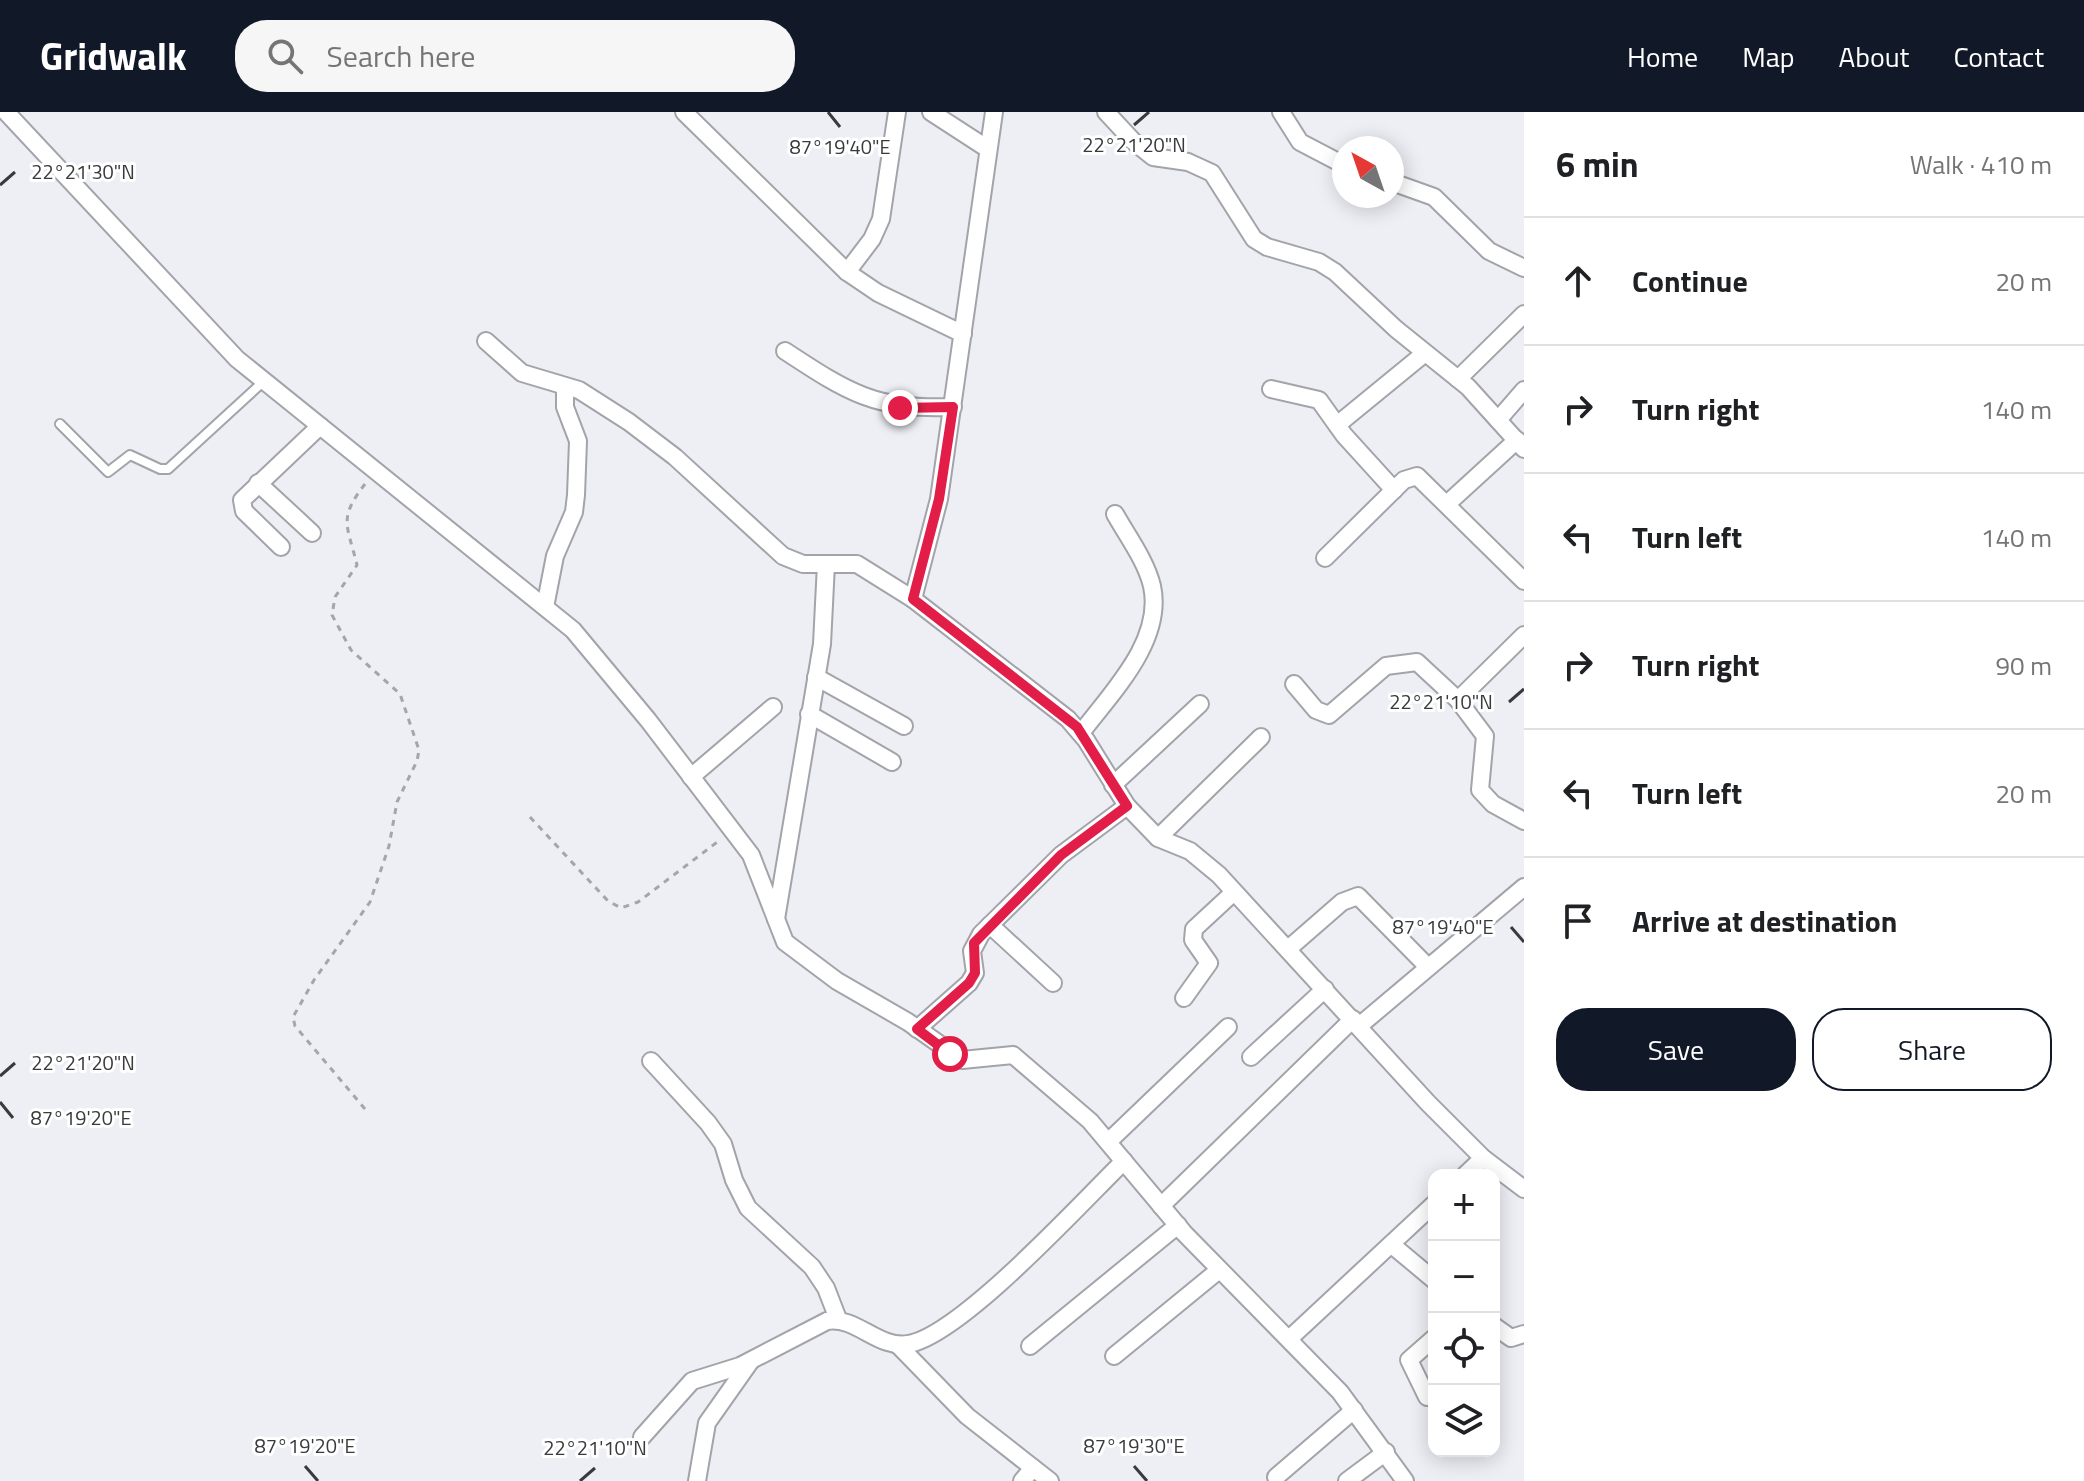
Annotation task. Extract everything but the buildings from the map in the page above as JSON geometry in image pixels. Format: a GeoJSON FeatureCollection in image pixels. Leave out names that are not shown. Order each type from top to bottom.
{"type":"FeatureCollection","features":[{"type":"Feature","properties":{"kind":"street"},"geometry":{"type":"LineString","coordinates":[[6,112],[226,349],[545,607],[590,648],[733,830],[756,866],[785,942],[962,1060],[1013,1055],[1090,1121],[1219,1270],[1289,1339],[1354,1410],[1405,1481]]}},
{"type":"Feature","properties":{"kind":"street"},"geometry":{"type":"LineString","coordinates":[[684,112],[847,272],[878,293],[963,334]]}},
{"type":"Feature","properties":{"kind":"street"},"geometry":{"type":"LineString","coordinates":[[847,272],[872,239],[881,219],[897,112]]}},
{"type":"Feature","properties":{"kind":"street"},"geometry":{"type":"LineString","coordinates":[[931,112],[988,149]]}},
{"type":"Feature","properties":{"kind":"street"},"geometry":{"type":"LineString","coordinates":[[913,599],[939,499],[994,112]]}},
{"type":"Feature","properties":{"kind":"street"},"geometry":{"type":"LineString","coordinates":[[1106,112],[1153,157],[1188,162],[1212,173],[1254,239],[1267,247],[1319,262],[1335,272],[1458,379],[1520,444],[1447,504]]}},
{"type":"Feature","properties":{"kind":"street"},"geometry":{"type":"LineString","coordinates":[[1281,112],[1300,142],[1332,159]]}},
{"type":"Feature","properties":{"kind":"street"},"geometry":{"type":"LineString","coordinates":[[1404,186],[1434,197],[1489,251],[1524,268]]}},
{"type":"Feature","properties":{"kind":"street"},"geometry":{"type":"LineString","coordinates":[[1458,379],[1524,314]]}},
{"type":"Feature","properties":{"kind":"street"},"geometry":{"type":"LineString","coordinates":[[486,341],[522,373],[597,400],[675,457],[783,556],[803,564],[857,564],[913,599],[1068,719],[1081,733],[1127,806],[1158,838],[1199,858],[1483,1158],[1524,1189]]}},
{"type":"Feature","properties":{"kind":"street"},"geometry":{"type":"LineString","coordinates":[[785,351],[833,383],[884,403],[913,409],[953,407]]}},
{"type":"Feature","properties":{"kind":"street"},"geometry":{"type":"LineString","coordinates":[[1337,425],[1425,353]]}},
{"type":"Feature","properties":{"kind":"street"},"geometry":{"type":"LineString","coordinates":[[545,607],[555,556],[574,512],[576,495],[578,441],[565,407],[565,387]]}},
{"type":"Feature","properties":{"kind":"street"},"geometry":{"type":"LineString","coordinates":[[1271,389],[1313,396],[1394,490]]}},
{"type":"Feature","properties":{"kind":"street"},"geometry":{"type":"LineString","coordinates":[[1498,420],[1524,390]]}},
{"type":"Feature","properties":{"kind":"street"},"geometry":{"type":"LineString","coordinates":[[281,547],[242,505],[258,483],[320,426]]}},
{"type":"Feature","properties":{"kind":"street"},"geometry":{"type":"LineString","coordinates":[[1325,558],[1394,490],[1410,476],[1417,476],[1524,581]]}},
{"type":"Feature","properties":{"kind":"street"},"geometry":{"type":"LineString","coordinates":[[258,483],[312,533]]}},
{"type":"Feature","properties":{"kind":"street"},"geometry":{"type":"LineString","coordinates":[[1081,733],[1145,642],[1153,613],[1154,598],[1148,573],[1115,514]]}},
{"type":"Feature","properties":{"kind":"street"},"geometry":{"type":"LineString","coordinates":[[775,921],[822,644],[826,564]]}},
{"type":"Feature","properties":{"kind":"street"},"geometry":{"type":"LineString","coordinates":[[1458,700],[1524,635]]}},
{"type":"Feature","properties":{"kind":"street"},"geometry":{"type":"LineString","coordinates":[[1294,684],[1316,710],[1329,715],[1376,673],[1407,661],[1425,666],[1458,700],[1485,736],[1480,790],[1493,804],[1524,821]]}},
{"type":"Feature","properties":{"kind":"street"},"geometry":{"type":"LineString","coordinates":[[816,677],[904,726]]}},
{"type":"Feature","properties":{"kind":"street"},"geometry":{"type":"LineString","coordinates":[[1113,785],[1200,704]]}},
{"type":"Feature","properties":{"kind":"street"},"geometry":{"type":"LineString","coordinates":[[691,777],[773,707]]}},
{"type":"Feature","properties":{"kind":"street"},"geometry":{"type":"LineString","coordinates":[[809,714],[892,762]]}},
{"type":"Feature","properties":{"kind":"street"},"geometry":{"type":"LineString","coordinates":[[1158,838],[1261,737]]}},
{"type":"Feature","properties":{"kind":"street"},"geometry":{"type":"LineString","coordinates":[[917,1029],[969,983],[975,973],[974,943],[990,925],[1061,855],[1127,806]]}},
{"type":"Feature","properties":{"kind":"street"},"geometry":{"type":"LineString","coordinates":[[1161,1206],[1356,1022],[1524,887]]}},
{"type":"Feature","properties":{"kind":"street"},"geometry":{"type":"LineString","coordinates":[[1184,998],[1209,963],[1193,940],[1194,929],[1234,892]]}},
{"type":"Feature","properties":{"kind":"street"},"geometry":{"type":"LineString","coordinates":[[1288,949],[1342,902],[1358,896],[1428,967]]}},
{"type":"Feature","properties":{"kind":"street"},"geometry":{"type":"LineString","coordinates":[[990,925],[1053,983]]}},
{"type":"Feature","properties":{"kind":"street"},"geometry":{"type":"LineString","coordinates":[[1251,1057],[1325,989]]}},
{"type":"Feature","properties":{"kind":"street"},"geometry":{"type":"LineString","coordinates":[[1108,1142],[1228,1027]]}},
{"type":"Feature","properties":{"kind":"street"},"geometry":{"type":"LineString","coordinates":[[651,1061],[708,1123],[723,1144],[734,1180],[748,1208],[812,1267],[826,1288],[838,1319],[886,1343],[912,1344],[934,1334],[969,1308],[1124,1161]]}},
{"type":"Feature","properties":{"kind":"street"},"geometry":{"type":"LineString","coordinates":[[1471,1169],[1483,1158]]}},
{"type":"Feature","properties":{"kind":"street"},"geometry":{"type":"LineString","coordinates":[[1289,1339],[1428,1210]]}},
{"type":"Feature","properties":{"kind":"street"},"geometry":{"type":"LineString","coordinates":[[1030,1346],[1178,1225]]}},
{"type":"Feature","properties":{"kind":"street"},"geometry":{"type":"LineString","coordinates":[[1392,1245],[1428,1275]]}},
{"type":"Feature","properties":{"kind":"street"},"geometry":{"type":"LineString","coordinates":[[1114,1356],[1219,1270]]}},
{"type":"Feature","properties":{"kind":"street"},"geometry":{"type":"LineString","coordinates":[[642,1437],[692,1381],[751,1360],[797,1335],[838,1319]]}},
{"type":"Feature","properties":{"kind":"street"},"geometry":{"type":"LineString","coordinates":[[1500,1330],[1511,1338],[1524,1334]]}},
{"type":"Feature","properties":{"kind":"street"},"geometry":{"type":"LineString","coordinates":[[1427,1397],[1409,1360],[1428,1343]]}},
{"type":"Feature","properties":{"kind":"street"},"geometry":{"type":"LineString","coordinates":[[898,1345],[1028,1474],[1050,1481]]}},
{"type":"Feature","properties":{"kind":"street"},"geometry":{"type":"LineString","coordinates":[[697,1481],[707,1423],[751,1360]]}},
{"type":"Feature","properties":{"kind":"street"},"geometry":{"type":"LineString","coordinates":[[1276,1477],[1354,1410]]}},
{"type":"Feature","properties":{"kind":"street"},"geometry":{"type":"LineString","coordinates":[[1347,1481],[1386,1452]]}},
{"type":"Feature","properties":{"kind":"lane"},"geometry":{"type":"LineString","coordinates":[[60,424],[108,472],[130,455],[160,469],[168,469],[264,381]]}},
{"type":"Feature","properties":{"kind":"path"},"geometry":{"type":"LineString","coordinates":[[365,1109],[295,1026],[293,1017],[314,980],[370,902],[389,846],[397,802],[417,761],[419,750],[400,694],[351,650],[332,615],[335,597],[357,565],[345,516],[348,506],[375,472]]}},
{"type":"Feature","properties":{"kind":"path"},"geometry":{"type":"LineString","coordinates":[[530,817],[608,901],[621,908],[638,902],[733,830]]}},
{"type":"Feature","properties":{"kind":"route"},"geometry":{"type":"LineString","coordinates":[[900,408],[953,407],[939,499],[913,599],[1077,727],[1127,806],[1061,855],[974,943],[975,973],[969,983],[917,1029],[950,1054]]}}]}
